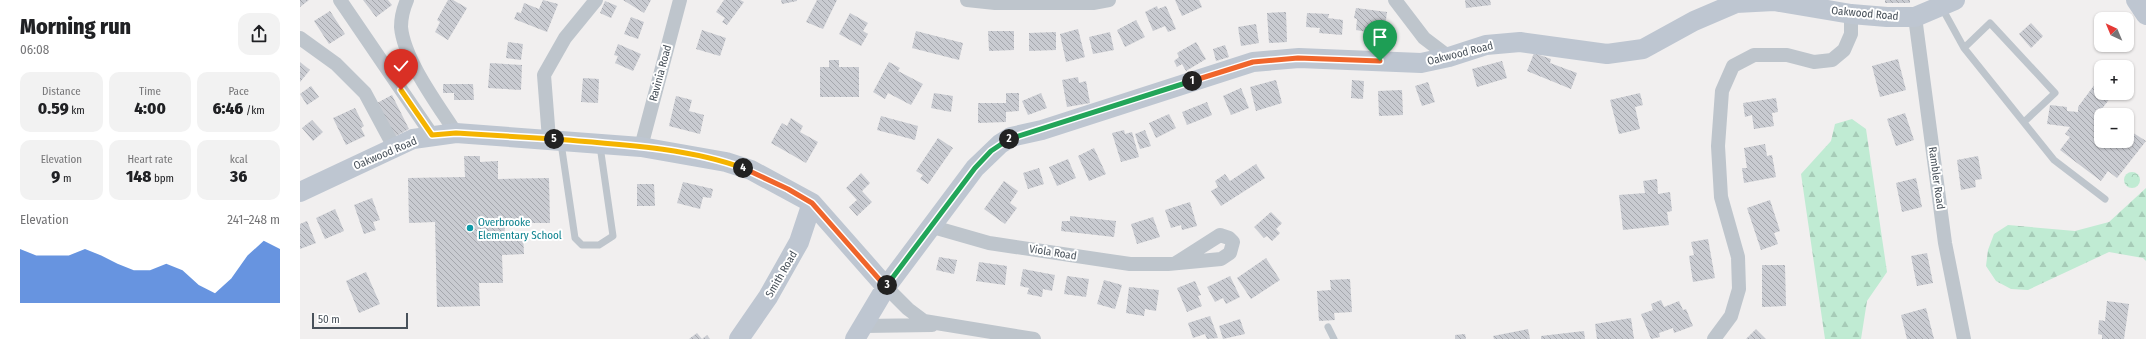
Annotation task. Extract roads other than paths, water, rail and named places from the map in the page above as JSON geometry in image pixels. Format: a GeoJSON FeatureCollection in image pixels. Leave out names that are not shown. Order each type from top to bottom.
{"type":"FeatureCollection","features":[{"type":"Feature","properties":{"kind":"main road"},"geometry":{"type":"LineString","coordinates":[[2136,0],[2146,15]]}},
{"type":"Feature","properties":{"kind":"main road","name":"Oakwood Road"},"geometry":{"type":"LineString","coordinates":[[300,192],[394,147],[413,139],[432,135],[456,133],[555,139],[640,147],[726,162],[751,170],[812,203],[886,287],[933,227],[975,168],[991,151],[1012,137],[1049,128],[1253,62],[1298,58],[1421,63],[1449,58],[1486,45],[1520,42],[1607,54],[1643,49],[1694,21],[1736,3],[1782,1],[1851,14],[1887,17],[1915,16],[1948,3]]}},
{"type":"Feature","properties":{"kind":"main road","name":"Smith Road"},"geometry":{"type":"LineString","coordinates":[[738,339],[768,297],[799,242],[812,203]]}},
{"type":"Feature","properties":{"kind":"main road"},"geometry":{"type":"LineString","coordinates":[[860,332],[886,287]]}},
{"type":"Feature","properties":{"kind":"street"},"geometry":{"type":"LineString","coordinates":[[340,0],[432,135]]}},
{"type":"Feature","properties":{"kind":"street"},"geometry":{"type":"LineString","coordinates":[[407,0],[401,27],[408,49],[417,72],[456,133]]}},
{"type":"Feature","properties":{"kind":"street"},"geometry":{"type":"LineString","coordinates":[[555,139],[544,75],[565,38],[596,0]]}},
{"type":"Feature","properties":{"kind":"street","name":"Ravinia Road"},"geometry":{"type":"LineString","coordinates":[[640,147],[680,0]]}},
{"type":"Feature","properties":{"kind":"street"},"geometry":{"type":"LineString","coordinates":[[967,0],[995,3],[1086,3],[1109,0]]}},
{"type":"Feature","properties":{"kind":"street"},"geometry":{"type":"LineString","coordinates":[[1395,0],[1424,38],[1449,58]]}},
{"type":"Feature","properties":{"kind":"street"},"geometry":{"type":"LineString","coordinates":[[1714,339],[1731,316],[1739,289],[1738,257],[1721,197],[1718,146],[1722,91],[1734,66],[1754,56],[1787,55],[1814,62],[1832,60],[1844,50],[1850,34],[1851,14]]}},
{"type":"Feature","properties":{"kind":"street","name":"Rambler Road"},"geometry":{"type":"LineString","coordinates":[[1915,16],[1945,243],[1964,339]]}},
{"type":"Feature","properties":{"kind":"street"},"geometry":{"type":"LineString","coordinates":[[300,38],[336,64],[365,93],[394,147]]}},
{"type":"Feature","properties":{"kind":"street","name":"Viola Road"},"geometry":{"type":"LineString","coordinates":[[933,227],[989,243],[1130,264],[1176,264]]}},
{"type":"Feature","properties":{"kind":"street"},"geometry":{"type":"LineString","coordinates":[[886,287],[908,309],[924,321],[938,325],[1034,339]]}},
{"type":"Feature","properties":{"kind":"street"},"geometry":{"type":"LineString","coordinates":[[860,332],[938,325]]}},
{"type":"Feature","properties":{"kind":"lane"},"geometry":{"type":"LineString","coordinates":[[1948,3],[1964,48],[2054,160],[2105,199]]}},
{"type":"Feature","properties":{"kind":"lane"},"geometry":{"type":"LineString","coordinates":[[1964,48],[1990,24],[2055,93],[2024,122]]}},
{"type":"Feature","properties":{"kind":"lane"},"geometry":{"type":"LineString","coordinates":[[555,139],[575,238],[582,245],[599,245],[613,236],[600,143]]}},
{"type":"Feature","properties":{"kind":"lane"},"geometry":{"type":"LineString","coordinates":[[1328,327],[1334,339]]}},
{"type":"Feature","properties":{"kind":"place","name":"Overbrooke Elementary School"},"geometry":{"type":"Point","coordinates":[470,228]}}]}
